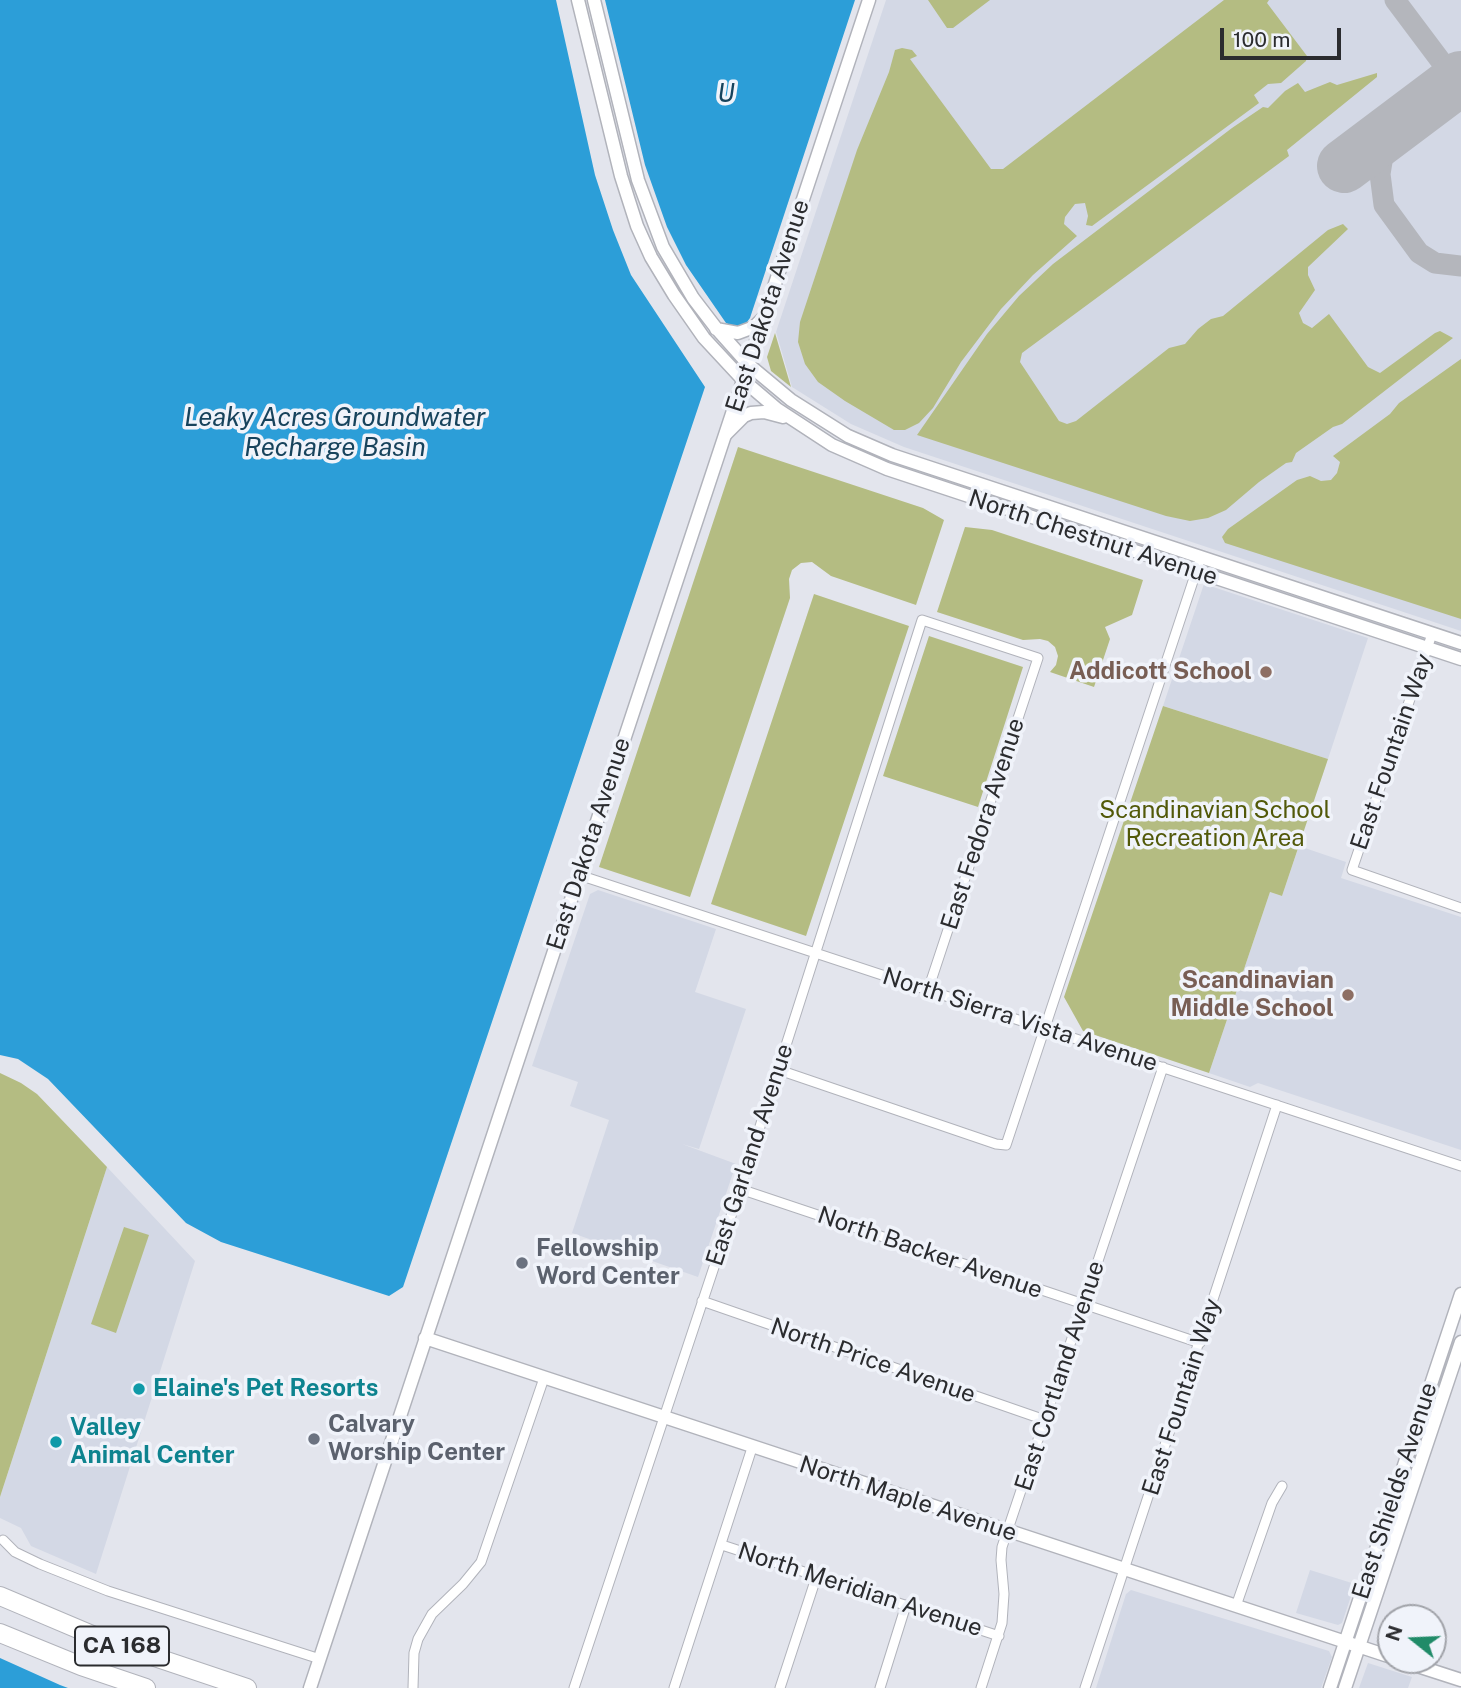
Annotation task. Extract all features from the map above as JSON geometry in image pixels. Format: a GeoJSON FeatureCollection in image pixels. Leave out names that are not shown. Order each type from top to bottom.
{"type":"FeatureCollection","features":[{"type":"Feature","properties":{"kind":"highway","name":"CA 168"},"geometry":{"type":"LineString","coordinates":[[0,1596],[104,1640],[247,1688]]}},
{"type":"Feature","properties":{"kind":"highway","name":"CA 168"},"geometry":{"type":"LineString","coordinates":[[0,1633],[146,1688]]}},
{"type":"Feature","properties":{"kind":"main road","name":"North Chestnut Avenue"},"geometry":{"type":"LineString","coordinates":[[578,0],[621,176],[640,234],[662,276],[712,347],[743,380],[792,420],[832,445],[864,460],[1461,659]]}},
{"type":"Feature","properties":{"kind":"main road","name":"North Chestnut Avenue"},"geometry":{"type":"LineString","coordinates":[[594,0],[638,180],[673,264],[693,298],[716,328],[749,365],[790,400],[848,436],[892,455],[1461,643]]}},
{"type":"Feature","properties":{"kind":"main road","name":"East Dakota Avenue"},"geometry":{"type":"LineString","coordinates":[[312,1683],[869,0]]}},
{"type":"Feature","properties":{"kind":"main road"},"geometry":{"type":"LineString","coordinates":[[716,328],[729,333],[744,332],[765,316]]}},
{"type":"Feature","properties":{"kind":"main road"},"geometry":{"type":"LineString","coordinates":[[726,434],[744,416],[751,413],[764,412],[792,420]]}},
{"type":"Feature","properties":{"kind":"main road"},"geometry":{"type":"LineString","coordinates":[[963,495],[968,481]]}},
{"type":"Feature","properties":{"kind":"main road","name":"East Shields Avenue"},"geometry":{"type":"LineString","coordinates":[[1330,1688],[1461,1294]]}},
{"type":"Feature","properties":{"kind":"main road","name":"North Maple Avenue"},"geometry":{"type":"LineString","coordinates":[[425,1338],[1377,1653]]}},
{"type":"Feature","properties":{"kind":"main road"},"geometry":{"type":"LineString","coordinates":[[1440,1405],[1439,1392],[1451,1348],[1446,1340]]}},
{"type":"Feature","properties":{"kind":"main road","name":"East Shields Avenue"},"geometry":{"type":"LineString","coordinates":[[1345,1688],[1461,1342]]}},
{"type":"Feature","properties":{"kind":"main road"},"geometry":{"type":"LineString","coordinates":[[1442,1674],[1461,1680]]}},
{"type":"Feature","properties":{"kind":"street"},"geometry":{"type":"LineString","coordinates":[[779,1070],[996,1144],[1006,1145],[1201,557]]}},
{"type":"Feature","properties":{"kind":"street","name":"East Fedora Avenue"},"geometry":{"type":"LineString","coordinates":[[922,621],[1038,659],[928,990]]}},
{"type":"Feature","properties":{"kind":"street","name":"East Garland Avenue"},"geometry":{"type":"LineString","coordinates":[[575,1688],[779,1070],[922,621]]}},
{"type":"Feature","properties":{"kind":"street","name":"East Fountain Way"},"geometry":{"type":"LineString","coordinates":[[1432,634],[1352,870],[1461,908]]}},
{"type":"Feature","properties":{"kind":"street","name":"North Sierra Vista Avenue"},"geometry":{"type":"LineString","coordinates":[[579,875],[1461,1166]]}},
{"type":"Feature","properties":{"kind":"street","name":"East Cortland Avenue"},"geometry":{"type":"LineString","coordinates":[[981,1688],[999,1636],[1004,1608],[1000,1560],[1008,1532],[1163,1067]]}},
{"type":"Feature","properties":{"kind":"street","name":"East Fountain Way"},"geometry":{"type":"LineString","coordinates":[[1085,1688],[1277,1105]]}},
{"type":"Feature","properties":{"kind":"street","name":"North Backer Avenue"},"geometry":{"type":"LineString","coordinates":[[740,1189],[1200,1343]]}},
{"type":"Feature","properties":{"kind":"street","name":"North Price Avenue"},"geometry":{"type":"LineString","coordinates":[[702,1301],[1045,1420]]}},
{"type":"Feature","properties":{"kind":"street"},"geometry":{"type":"LineString","coordinates":[[413,1688],[412,1671],[418,1639],[432,1614],[481,1562],[544,1378]]}},
{"type":"Feature","properties":{"kind":"street"},"geometry":{"type":"LineString","coordinates":[[674,1688],[752,1448]]}},
{"type":"Feature","properties":{"kind":"street"},"geometry":{"type":"LineString","coordinates":[[1236,1606],[1272,1503],[1282,1486]]}},
{"type":"Feature","properties":{"kind":"street"},"geometry":{"type":"LineString","coordinates":[[3,1540],[15,1552],[108,1591],[320,1659]]}},
{"type":"Feature","properties":{"kind":"street","name":"North Meridian Avenue"},"geometry":{"type":"LineString","coordinates":[[722,1545],[999,1636]]}},
{"type":"Feature","properties":{"kind":"street"},"geometry":{"type":"LineString","coordinates":[[780,1688],[817,1575]]}},
{"type":"Feature","properties":{"kind":"street"},"geometry":{"type":"LineString","coordinates":[[880,1688],[906,1605]]}},
{"type":"Feature","properties":{"kind":"shaded area"},"geometry":{"type":"Polygon","coordinates":[[[886,0],[1461,0],[1461,631],[904,447],[851,424],[792,387],[776,332],[886,0]]]}},
{"type":"Feature","properties":{"kind":"shaded area","name":"Addicott School"},"geometry":{"type":"Polygon","coordinates":[[[1204,584],[1368,638],[1328,759],[1163,706],[1204,584]]]}},
{"type":"Feature","properties":{"kind":"shaded area","name":"Scandinavian Middle School"},"geometry":{"type":"Polygon","coordinates":[[[1299,846],[1346,862],[1341,878],[1461,917],[1461,1150],[1258,1083],[1250,1087],[1209,1073],[1270,892],[1282,896],[1299,846]]]}},
{"type":"Feature","properties":{"kind":"shaded area"},"geometry":{"type":"Polygon","coordinates":[[[598,890],[716,929],[695,992],[746,1009],[699,1149],[682,1144],[736,1164],[698,1277],[572,1233],[609,1120],[570,1106],[578,1082],[532,1066],[590,894],[598,890]]]}},
{"type":"Feature","properties":{"kind":"shaded area"},"geometry":{"type":"Polygon","coordinates":[[[107,1167],[195,1261],[96,1574],[31,1546],[21,1528],[0,1518],[0,1497],[107,1167]]]}},
{"type":"Feature","properties":{"kind":"shaded area"},"geometry":{"type":"Polygon","coordinates":[[[1310,1570],[1355,1584],[1342,1623],[1338,1625],[1296,1613],[1310,1570]]]}},
{"type":"Feature","properties":{"kind":"shaded area"},"geometry":{"type":"Polygon","coordinates":[[[1131,1590],[1329,1651],[1332,1657],[1321,1688],[1096,1688],[1126,1594],[1131,1590]]]}},
{"type":"Feature","properties":{"kind":"shaded area"},"geometry":{"type":"Polygon","coordinates":[[[1368,1663],[1377,1666],[1377,1674],[1403,1674],[1412,1677],[1408,1688],[1359,1688],[1368,1663]]]}},
{"type":"Feature","properties":{"kind":"green space"},"geometry":{"type":"Polygon","coordinates":[[[928,0],[990,0],[953,28],[947,28],[928,0]]]}},
{"type":"Feature","properties":{"kind":"green space"},"geometry":{"type":"Polygon","coordinates":[[[1224,0],[1269,0],[1267,3],[1307,56],[1306,61],[1281,83],[1268,84],[1254,95],[1259,103],[1092,226],[1086,225],[1088,216],[1085,203],[1075,204],[1065,217],[1064,224],[1077,236],[1033,275],[1001,309],[961,362],[933,408],[919,423],[905,430],[894,430],[818,382],[805,364],[798,342],[800,322],[857,150],[889,72],[895,50],[912,50],[917,56],[910,59],[991,169],[1003,169],[1224,0]]]}},
{"type":"Feature","properties":{"kind":"green space"},"geometry":{"type":"Polygon","coordinates":[[[1377,73],[1377,77],[1287,150],[1289,156],[1022,353],[1020,362],[1059,421],[1067,424],[1076,421],[1169,348],[1185,344],[1211,319],[1223,316],[1328,230],[1343,224],[1348,229],[1308,267],[1308,275],[1315,290],[1299,313],[1303,323],[1312,328],[1329,314],[1368,367],[1380,373],[1435,333],[1440,331],[1453,338],[1342,424],[1333,427],[1296,453],[1292,462],[1286,463],[1259,482],[1226,510],[1208,518],[1190,521],[1166,516],[917,435],[987,334],[1019,296],[1053,264],[1232,128],[1263,107],[1268,108],[1285,91],[1298,83],[1305,92],[1330,82],[1337,85],[1377,73]]]}},
{"type":"Feature","properties":{"kind":"green space"},"geometry":{"type":"Polygon","coordinates":[[[775,333],[791,387],[771,371],[767,357],[775,333]]]}},
{"type":"Feature","properties":{"kind":"green space"},"geometry":{"type":"Polygon","coordinates":[[[1461,359],[1461,619],[1225,543],[1222,537],[1228,529],[1297,480],[1310,476],[1321,481],[1331,480],[1337,473],[1340,462],[1333,456],[1390,414],[1399,403],[1461,359]]]}},
{"type":"Feature","properties":{"kind":"green space"},"geometry":{"type":"Polygon","coordinates":[[[738,447],[923,508],[944,520],[916,605],[831,576],[812,562],[801,563],[792,570],[789,579],[790,598],[690,897],[599,867],[738,447]]]}},
{"type":"Feature","properties":{"kind":"green space"},"geometry":{"type":"Polygon","coordinates":[[[965,527],[992,530],[1143,580],[1132,615],[1105,627],[1110,639],[1094,687],[1050,672],[1056,665],[1058,656],[1055,647],[1048,641],[1023,640],[937,612],[965,527]]]}},
{"type":"Feature","properties":{"kind":"green space"},"geometry":{"type":"Polygon","coordinates":[[[814,594],[909,626],[806,936],[711,904],[814,594]]]}},
{"type":"Feature","properties":{"kind":"green space"},"geometry":{"type":"Polygon","coordinates":[[[929,636],[1023,667],[978,807],[883,776],[929,636]]]}},
{"type":"Feature","properties":{"kind":"green space","name":"Scandinavian School Recreation Area"},"geometry":{"type":"Polygon","coordinates":[[[1163,706],[1328,759],[1282,896],[1270,892],[1209,1073],[1083,1031],[1064,997],[1163,706]]]}},
{"type":"Feature","properties":{"kind":"green space"},"geometry":{"type":"Polygon","coordinates":[[[0,1073],[37,1094],[107,1167],[0,1497],[0,1073]]]}},
{"type":"Feature","properties":{"kind":"green space"},"geometry":{"type":"Polygon","coordinates":[[[124,1227],[149,1235],[116,1333],[91,1324],[124,1227]]]}},
{"type":"Feature","properties":{"kind":"water","name":"Leaky Acres Groundwater Recharge Basin"},"geometry":{"type":"Polygon","coordinates":[[[0,0],[556,0],[595,175],[613,230],[631,275],[705,387],[403,1287],[389,1296],[221,1242],[186,1223],[48,1079],[18,1059],[0,1055],[0,0]]]}},
{"type":"Feature","properties":{"kind":"water","name":"U"},"geometry":{"type":"Polygon","coordinates":[[[605,0],[855,0],[750,318],[744,326],[734,327],[726,323],[686,265],[667,227],[645,165],[605,0]]]}},
{"type":"Feature","properties":{"kind":"water"},"geometry":{"type":"Polygon","coordinates":[[[0,1658],[60,1685],[68,1688],[0,1688],[0,1658]]]}},
{"type":"Feature","properties":{"kind":"taxiway"},"geometry":{"type":"LineString","coordinates":[[1395,0],[1461,88]]}},
{"type":"Feature","properties":{"kind":"taxiway"},"geometry":{"type":"LineString","coordinates":[[1390,131],[1385,143],[1380,174],[1384,205],[1419,253],[1435,263],[1461,266]]}},
{"type":"Feature","properties":{"kind":"runway"},"geometry":{"type":"LineString","coordinates":[[1344,166],[1461,78]]}},
{"type":"Feature","properties":{"kind":"place","name":"Addicott School"},"geometry":{"type":"Point","coordinates":[1266,672]}},
{"type":"Feature","properties":{"kind":"place","name":"Scandinavian Middle School"},"geometry":{"type":"Point","coordinates":[1348,995]}},
{"type":"Feature","properties":{"kind":"place","name":"Fellowship Word Center"},"geometry":{"type":"Point","coordinates":[522,1263]}},
{"type":"Feature","properties":{"kind":"place","name":"Elaine's Pet Resorts"},"geometry":{"type":"Point","coordinates":[139,1389]}},
{"type":"Feature","properties":{"kind":"place","name":"Calvary Worship Center"},"geometry":{"type":"Point","coordinates":[314,1439]}},
{"type":"Feature","properties":{"kind":"place","name":"Valley Animal Center"},"geometry":{"type":"Point","coordinates":[56,1442]}}]}
